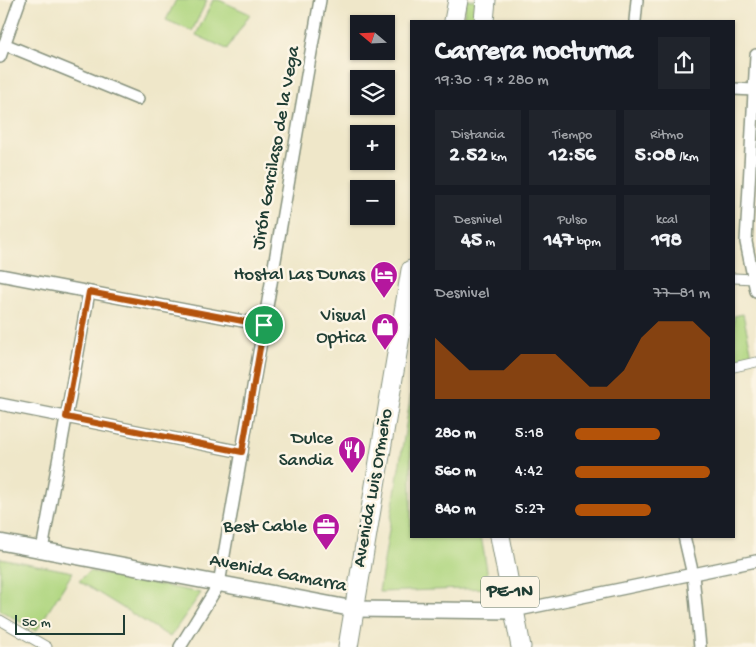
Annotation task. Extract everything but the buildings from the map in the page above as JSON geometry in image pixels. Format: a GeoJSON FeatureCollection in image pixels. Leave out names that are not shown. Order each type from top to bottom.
{"type":"FeatureCollection","features":[{"type":"Feature","properties":{"kind":"highway"},"geometry":{"type":"LineString","coordinates":[[454,20],[458,0]]}},
{"type":"Feature","properties":{"kind":"highway"},"geometry":{"type":"LineString","coordinates":[[484,20],[486,0]]}},
{"type":"Feature","properties":{"kind":"highway","name":"Avenida Luis Ormeño"},"geometry":{"type":"LineString","coordinates":[[348,647],[407,319],[410,282]]}},
{"type":"Feature","properties":{"kind":"highway","name":"PE-1N"},"geometry":{"type":"LineString","coordinates":[[500,538],[521,647]]}},
{"type":"Feature","properties":{"kind":"street"},"geometry":{"type":"LineString","coordinates":[[0,56],[20,0]]}},
{"type":"Feature","properties":{"kind":"street","name":"Jirón Garcilaso de la Vega"},"geometry":{"type":"LineString","coordinates":[[180,647],[219,584],[320,0]]}},
{"type":"Feature","properties":{"kind":"street"},"geometry":{"type":"LineString","coordinates":[[635,20],[637,0]]}},
{"type":"Feature","properties":{"kind":"street"},"geometry":{"type":"LineString","coordinates":[[4,44],[138,99]]}},
{"type":"Feature","properties":{"kind":"street"},"geometry":{"type":"LineString","coordinates":[[755,285],[746,242],[752,224],[756,55]]}},
{"type":"Feature","properties":{"kind":"street"},"geometry":{"type":"LineString","coordinates":[[735,89],[754,90]]}},
{"type":"Feature","properties":{"kind":"street"},"geometry":{"type":"LineString","coordinates":[[0,275],[264,325]]}},
{"type":"Feature","properties":{"kind":"street"},"geometry":{"type":"LineString","coordinates":[[735,278],[755,285]]}},
{"type":"Feature","properties":{"kind":"street"},"geometry":{"type":"LineString","coordinates":[[42,550],[89,292]]}},
{"type":"Feature","properties":{"kind":"street"},"geometry":{"type":"LineString","coordinates":[[735,367],[756,362]]}},
{"type":"Feature","properties":{"kind":"street"},"geometry":{"type":"LineString","coordinates":[[0,404],[242,452]]}},
{"type":"Feature","properties":{"kind":"street"},"geometry":{"type":"LineString","coordinates":[[684,538],[693,575],[700,647]]}},
{"type":"Feature","properties":{"kind":"street","name":"Avenida Gamarra"},"geometry":{"type":"LineString","coordinates":[[0,542],[354,609],[514,611],[756,562]]}},
{"type":"Feature","properties":{"kind":"street"},"geometry":{"type":"LineString","coordinates":[[1,622],[47,647]]}},
{"type":"Feature","properties":{"kind":"green space"},"geometry":{"type":"Polygon","coordinates":[[[176,0],[207,0],[192,31],[166,20],[176,0]]]}},
{"type":"Feature","properties":{"kind":"green space"},"geometry":{"type":"Polygon","coordinates":[[[213,0],[219,0],[250,14],[227,49],[196,35],[213,0]]]}},
{"type":"Feature","properties":{"kind":"green space"},"geometry":{"type":"Polygon","coordinates":[[[466,0],[479,0],[477,20],[463,20],[466,0]]]}},
{"type":"Feature","properties":{"kind":"green space"},"geometry":{"type":"Polygon","coordinates":[[[743,314],[752,355],[735,360],[735,316],[743,314]]]}},
{"type":"Feature","properties":{"kind":"green space"},"geometry":{"type":"Polygon","coordinates":[[[410,400],[410,538],[481,538],[490,588],[379,592],[410,400]]]}},
{"type":"Feature","properties":{"kind":"green space"},"geometry":{"type":"Polygon","coordinates":[[[0,558],[73,572],[36,631],[0,610],[0,558]]]}},
{"type":"Feature","properties":{"kind":"green space"},"geometry":{"type":"Polygon","coordinates":[[[89,571],[201,593],[170,637],[79,581],[89,571]]]}},
{"type":"Feature","properties":{"kind":"place","name":"Hostal Las Dunas"},"geometry":{"type":"Point","coordinates":[384,299]}},
{"type":"Feature","properties":{"kind":"place","name":"Visual Optica"},"geometry":{"type":"Point","coordinates":[385,351]}},
{"type":"Feature","properties":{"kind":"place","name":"Dulce Sandia"},"geometry":{"type":"Point","coordinates":[352,474]}},
{"type":"Feature","properties":{"kind":"place","name":"Best Cable"},"geometry":{"type":"Point","coordinates":[326,551]}},
{"type":"Feature","properties":{"kind":"route"},"geometry":{"type":"LineString","coordinates":[[89,292],[264,325],[242,452],[66,417],[89,292]]}}]}
